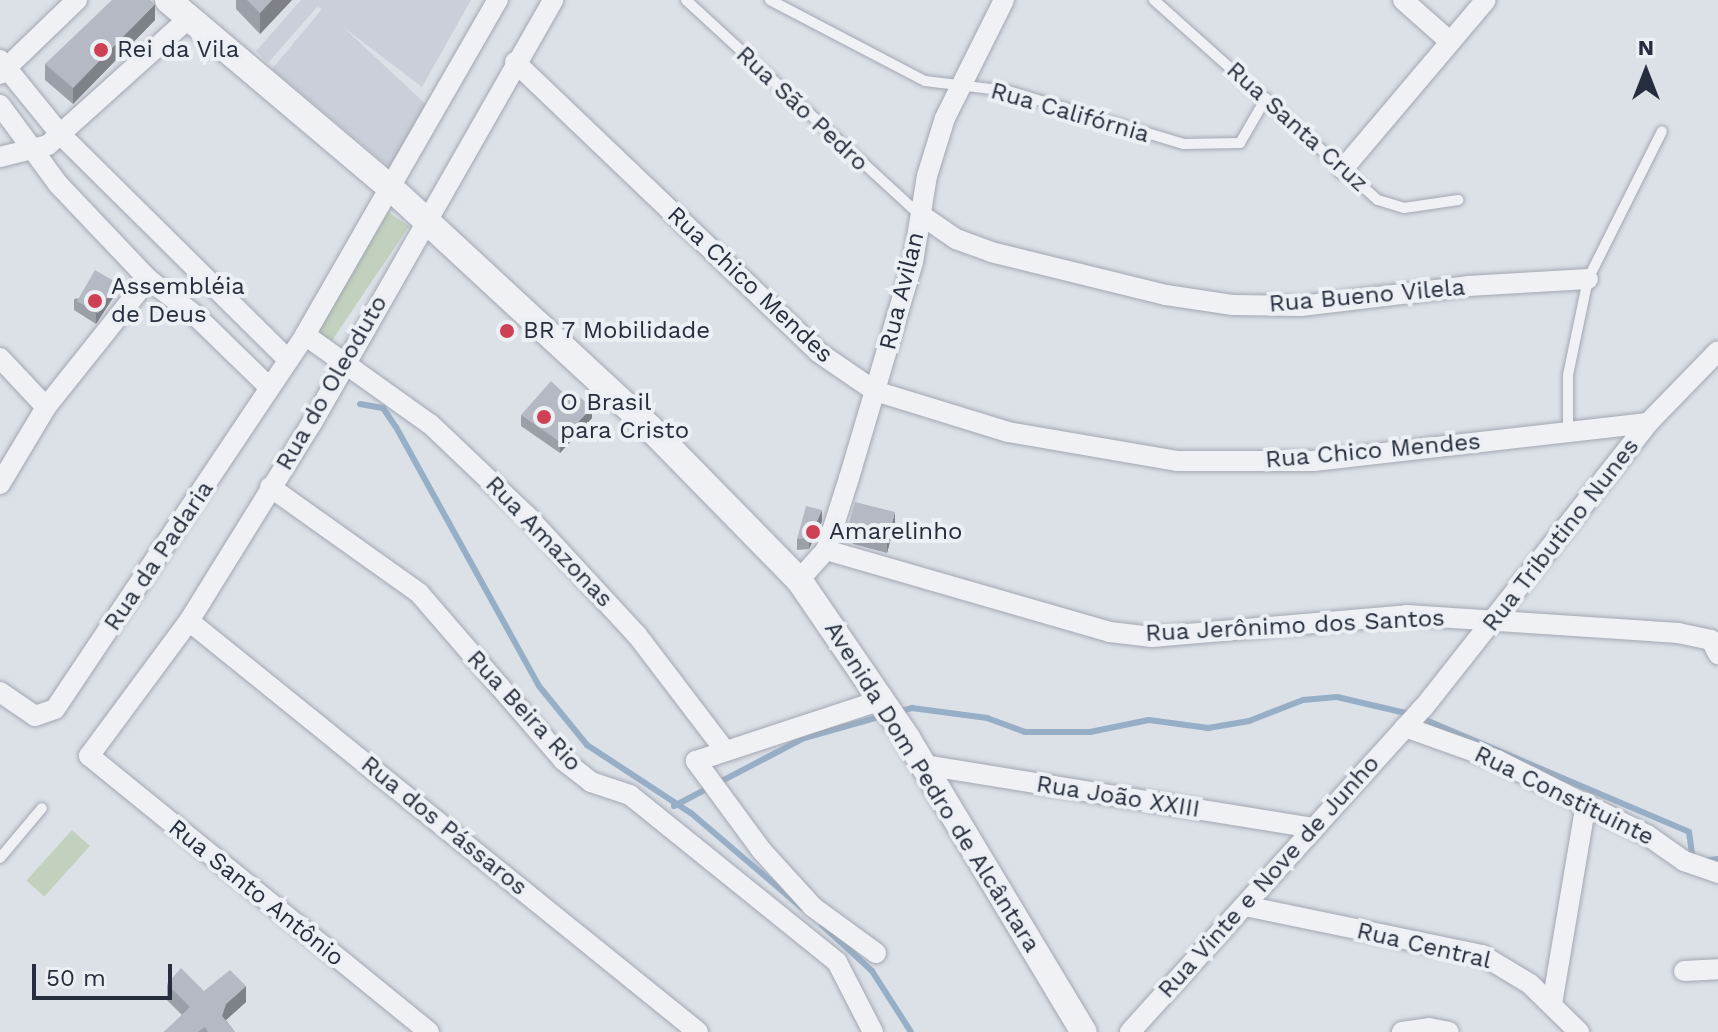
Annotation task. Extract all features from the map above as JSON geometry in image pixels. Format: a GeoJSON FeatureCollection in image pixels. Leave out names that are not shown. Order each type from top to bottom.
{"type":"FeatureCollection","features":[{"type":"Feature","properties":{"kind":"street"},"geometry":{"type":"LineString","coordinates":[[77,0],[2,68],[61,135],[288,360]]}},
{"type":"Feature","properties":{"kind":"street","name":"Avenida Dom Pedro de Alcântara"},"geometry":{"type":"LineString","coordinates":[[168,0],[187,20],[392,189],[649,427],[799,580],[907,738],[1084,1032]]}},
{"type":"Feature","properties":{"kind":"street"},"geometry":{"type":"LineString","coordinates":[[305,335],[392,189],[498,0]]}},
{"type":"Feature","properties":{"kind":"street","name":"Rua do Oleoduto"},"geometry":{"type":"LineString","coordinates":[[90,752],[189,621],[346,361],[553,0]]}},
{"type":"Feature","properties":{"kind":"street","name":"Rua Avilan"},"geometry":{"type":"LineString","coordinates":[[799,580],[826,550],[875,391],[945,118],[964,87],[1004,0]]}},
{"type":"Feature","properties":{"kind":"street"},"geometry":{"type":"LineString","coordinates":[[1403,0],[1448,40]]}},
{"type":"Feature","properties":{"kind":"street"},"geometry":{"type":"LineString","coordinates":[[1343,169],[1448,40],[1486,0]]}},
{"type":"Feature","properties":{"kind":"street"},"geometry":{"type":"LineString","coordinates":[[0,157],[31,150],[61,135],[187,20]]}},
{"type":"Feature","properties":{"kind":"street","name":"Rua Chico Mendes"},"geometry":{"type":"LineString","coordinates":[[515,62],[818,352],[875,391],[1008,432],[1177,461],[1314,461],[1648,423]]}},
{"type":"Feature","properties":{"kind":"street"},"geometry":{"type":"LineString","coordinates":[[0,105],[31,150],[148,279],[195,315],[269,387]]}},
{"type":"Feature","properties":{"kind":"street","name":"Rua Bueno Vilela"},"geometry":{"type":"LineString","coordinates":[[921,215],[956,239],[991,252],[1166,295],[1233,305],[1301,306],[1468,286],[1588,279]]}},
{"type":"Feature","properties":{"kind":"street"},"geometry":{"type":"LineString","coordinates":[[0,484],[46,407],[148,279]]}},
{"type":"Feature","properties":{"kind":"street","name":"Rua do Oleoduto"},"geometry":{"type":"LineString","coordinates":[[269,387],[305,335]]}},
{"type":"Feature","properties":{"kind":"street","name":"Rua Amazonas"},"geometry":{"type":"LineString","coordinates":[[305,335],[346,361],[430,424],[576,565],[724,749]]}},
{"type":"Feature","properties":{"kind":"street","name":"Rua Tributino Nunes"},"geometry":{"type":"LineString","coordinates":[[1407,725],[1498,618],[1648,423],[1718,351]]}},
{"type":"Feature","properties":{"kind":"street"},"geometry":{"type":"LineString","coordinates":[[0,358],[46,407]]}},
{"type":"Feature","properties":{"kind":"street","name":"Rua da Padaria"},"geometry":{"type":"LineString","coordinates":[[0,692],[39,717],[55,709],[122,613],[269,387]]}},
{"type":"Feature","properties":{"kind":"street","name":"Rua Beira Rio"},"geometry":{"type":"LineString","coordinates":[[270,487],[419,593],[563,760],[591,782],[630,795],[837,962],[860,997],[868,1030]]}},
{"type":"Feature","properties":{"kind":"street","name":"Rua Jerônimo dos Santos"},"geometry":{"type":"LineString","coordinates":[[826,550],[1110,632],[1152,637],[1407,615],[1498,618],[1652,630],[1716,642]]}},
{"type":"Feature","properties":{"kind":"street","name":"Rua dos Pássaros"},"geometry":{"type":"LineString","coordinates":[[189,621],[698,1032]]}},
{"type":"Feature","properties":{"kind":"street"},"geometry":{"type":"LineString","coordinates":[[876,953],[813,907],[728,805],[700,766],[724,749],[886,705]]}},
{"type":"Feature","properties":{"kind":"street","name":"Rua Constituinte"},"geometry":{"type":"LineString","coordinates":[[1407,725],[1497,760],[1586,803],[1684,861],[1718,873]]}},
{"type":"Feature","properties":{"kind":"street","name":"Rua Vinte e Nove de Junho"},"geometry":{"type":"LineString","coordinates":[[1130,1032],[1407,725]]}},
{"type":"Feature","properties":{"kind":"street","name":"Rua Santo Antônio"},"geometry":{"type":"LineString","coordinates":[[90,752],[91,760],[429,1032]]}},
{"type":"Feature","properties":{"kind":"street","name":"Rua João XXIII"},"geometry":{"type":"LineString","coordinates":[[924,765],[1312,828]]}},
{"type":"Feature","properties":{"kind":"street"},"geometry":{"type":"LineString","coordinates":[[1552,1004],[1586,803]]}},
{"type":"Feature","properties":{"kind":"street","name":"Rua Central"},"geometry":{"type":"LineString","coordinates":[[1245,906],[1482,955],[1509,968],[1552,1004],[1579,1032]]}},
{"type":"Feature","properties":{"kind":"street"},"geometry":{"type":"LineString","coordinates":[[1684,971],[1718,969]]}},
{"type":"Feature","properties":{"kind":"street"},"geometry":{"type":"LineString","coordinates":[[1402,1032],[1429,1028],[1449,1032]]}},
{"type":"Feature","properties":{"kind":"lane","name":"Rua São Pedro"},"geometry":{"type":"LineString","coordinates":[[686,0],[921,215]]}},
{"type":"Feature","properties":{"kind":"lane","name":"Rua Califórnia"},"geometry":{"type":"LineString","coordinates":[[770,0],[925,81],[1008,91],[1183,144],[1225,147],[1240,143],[1266,98]]}},
{"type":"Feature","properties":{"kind":"lane","name":"Rua Santa Cruz"},"geometry":{"type":"LineString","coordinates":[[1154,0],[1343,169],[1390,206],[1425,208],[1458,200]]}},
{"type":"Feature","properties":{"kind":"lane"},"geometry":{"type":"LineString","coordinates":[[1568,432],[1568,375],[1588,279],[1662,131]]}},
{"type":"Feature","properties":{"kind":"lane"},"geometry":{"type":"LineString","coordinates":[[0,858],[42,808]]}},
{"type":"Feature","properties":{"kind":"shaded area"},"geometry":{"type":"Polygon","coordinates":[[[301,0],[471,0],[422,87],[343,27],[430,108],[393,170],[272,69],[322,9],[317,7],[268,63],[256,51],[301,0]]]}},
{"type":"Feature","properties":{"kind":"green space"},"geometry":{"type":"Polygon","coordinates":[[[385,210],[409,226],[331,341],[307,325],[385,210]]]}},
{"type":"Feature","properties":{"kind":"green space"},"geometry":{"type":"Polygon","coordinates":[[[72,830],[90,846],[44,897],[26,881],[72,830]]]}},
{"type":"Feature","properties":{"kind":"building"},"geometry":{"type":"Polygon","coordinates":[[[112,0],[150,0],[155,4],[73,88],[45,64],[112,0]]]}},
{"type":"Feature","properties":{"kind":"building"},"geometry":{"type":"Polygon","coordinates":[[[247,0],[272,0],[260,13],[247,0]]]}},
{"type":"Feature","properties":{"kind":"building"},"geometry":{"type":"Polygon","coordinates":[[[95,270],[116,282],[98,313],[77,301],[95,270]]]}},
{"type":"Feature","properties":{"kind":"building"},"geometry":{"type":"Polygon","coordinates":[[[551,381],[572,401],[577,395],[592,407],[560,442],[521,415],[551,381]]]}},
{"type":"Feature","properties":{"kind":"building"},"geometry":{"type":"Polygon","coordinates":[[[855,502],[895,512],[887,542],[853,533],[848,526],[855,502]]]}},
{"type":"Feature","properties":{"kind":"building"},"geometry":{"type":"Polygon","coordinates":[[[806,506],[822,510],[809,538],[797,539],[806,506]]]}},
{"type":"Feature","properties":{"kind":"building"},"geometry":{"type":"Polygon","coordinates":[[[181,968],[204,991],[230,970],[246,986],[226,1004],[222,1016],[235,1032],[208,1032],[205,1027],[198,1032],[164,1032],[190,1007],[167,984],[181,968]]]}},
{"type":"Feature","properties":{"kind":"waterway"},"geometry":{"type":"LineString","coordinates":[[360,404],[383,408],[396,427],[539,686],[587,745],[691,813],[801,907]]}},
{"type":"Feature","properties":{"kind":"waterway"},"geometry":{"type":"LineString","coordinates":[[898,712],[912,708],[987,718],[1025,732],[1090,732],[1149,720],[1208,728],[1249,721],[1303,700],[1337,697],[1410,714]]}},
{"type":"Feature","properties":{"kind":"waterway"},"geometry":{"type":"LineString","coordinates":[[674,806],[804,738],[883,716]]}},
{"type":"Feature","properties":{"kind":"waterway"},"geometry":{"type":"LineString","coordinates":[[1421,718],[1689,832],[1693,861]]}},
{"type":"Feature","properties":{"kind":"waterway"},"geometry":{"type":"LineString","coordinates":[[1704,861],[1718,859]]}},
{"type":"Feature","properties":{"kind":"waterway"},"geometry":{"type":"LineString","coordinates":[[822,925],[872,971],[911,1032]]}},
{"type":"Feature","properties":{"kind":"place","name":"Rei da Vila"},"geometry":{"type":"Point","coordinates":[101,50]}},
{"type":"Feature","properties":{"kind":"place","name":"Assembléia de Deus"},"geometry":{"type":"Point","coordinates":[95,301]}},
{"type":"Feature","properties":{"kind":"place","name":"BR 7 Mobilidade"},"geometry":{"type":"Point","coordinates":[507,331]}},
{"type":"Feature","properties":{"kind":"place","name":"O Brasil para Cristo"},"geometry":{"type":"Point","coordinates":[544,417]}},
{"type":"Feature","properties":{"kind":"place","name":"Amarelinho"},"geometry":{"type":"Point","coordinates":[813,532]}}]}
